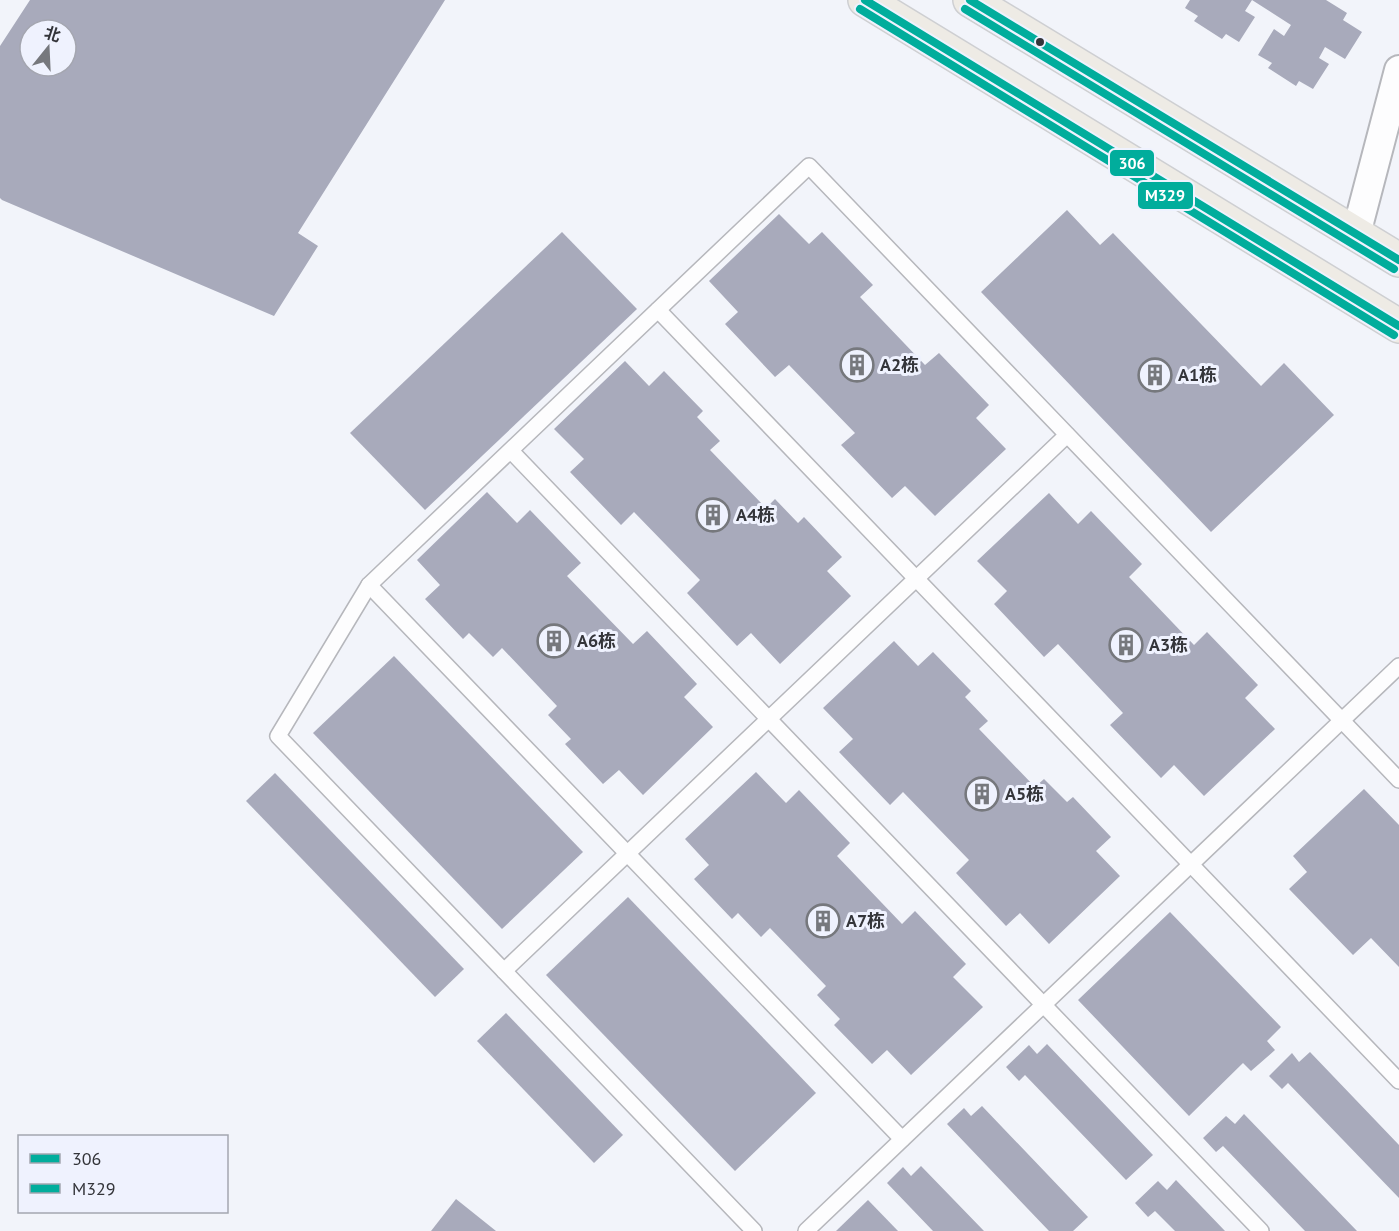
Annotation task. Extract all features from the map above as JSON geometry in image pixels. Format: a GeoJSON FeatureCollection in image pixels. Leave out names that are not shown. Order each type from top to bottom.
{"type":"FeatureCollection","features":[{"type":"Feature","properties":{"kind":"main road"},"geometry":{"type":"LineString","coordinates":[[865,0],[1399,326]]}},
{"type":"Feature","properties":{"kind":"main road"},"geometry":{"type":"LineString","coordinates":[[970,0],[1399,260]]}},
{"type":"Feature","properties":{"kind":"street"},"geometry":{"type":"LineString","coordinates":[[1356,234],[1399,69]]}},
{"type":"Feature","properties":{"kind":"lane"},"geometry":{"type":"LineString","coordinates":[[754,1231],[278,736],[369,585],[809,166],[1399,780]]}},
{"type":"Feature","properties":{"kind":"lane"},"geometry":{"type":"LineString","coordinates":[[658,310],[1399,1081]]}},
{"type":"Feature","properties":{"kind":"lane"},"geometry":{"type":"LineString","coordinates":[[504,971],[1067,435]]}},
{"type":"Feature","properties":{"kind":"lane"},"geometry":{"type":"LineString","coordinates":[[511,451],[1261,1231]]}},
{"type":"Feature","properties":{"kind":"lane"},"geometry":{"type":"LineString","coordinates":[[369,585],[902,1139]]}},
{"type":"Feature","properties":{"kind":"lane"},"geometry":{"type":"LineString","coordinates":[[806,1231],[1399,666]]}},
{"type":"Feature","properties":{"kind":"building"},"geometry":{"type":"Polygon","coordinates":[[[30,0],[445,0],[298,233],[318,246],[274,316],[0,198],[0,46],[18,18],[18,78],[78,78],[78,18],[18,18],[30,0]]]}},
{"type":"Feature","properties":{"kind":"building"},"geometry":{"type":"Polygon","coordinates":[[[1190,0],[1252,0],[1245,11],[1255,17],[1239,42],[1226,34],[1222,39],[1194,21],[1198,16],[1185,8],[1190,0]]]}},
{"type":"Feature","properties":{"kind":"building"},"geometry":{"type":"Polygon","coordinates":[[[1252,0],[1326,0],[1347,13],[1343,20],[1362,32],[1345,59],[1325,47],[1319,58],[1329,64],[1313,89],[1299,81],[1296,86],[1268,68],[1272,63],[1258,55],[1274,29],[1284,36],[1291,25],[1252,0]]]}},
{"type":"Feature","properties":{"kind":"building","name":"A1栋"},"geometry":{"type":"Polygon","coordinates":[[[1067,210],[1100,245],[1113,233],[1261,386],[1284,363],[1334,415],[1211,532],[981,292],[1067,210]]]}},
{"type":"Feature","properties":{"kind":"building","name":"A2栋"},"geometry":{"type":"Polygon","coordinates":[[[779,214],[809,244],[822,232],[873,285],[860,297],[925,365],[939,353],[989,405],[976,418],[1006,449],[935,516],[905,486],[892,498],[841,445],[855,433],[789,365],[775,377],[725,324],[738,312],[709,281],[779,214]]]}},
{"type":"Feature","properties":{"kind":"building"},"geometry":{"type":"Polygon","coordinates":[[[562,232],[637,309],[425,510],[350,433],[562,232]]]}},
{"type":"Feature","properties":{"kind":"building","name":"A4栋"},"geometry":{"type":"Polygon","coordinates":[[[625,361],[649,386],[664,371],[703,411],[697,417],[720,441],[710,450],[766,508],[775,499],[798,523],[804,517],[842,557],[827,571],[851,596],[780,664],[751,633],[737,646],[687,593],[700,580],[634,512],[621,525],[570,472],[584,459],[554,429],[625,361]]]}},
{"type":"Feature","properties":{"kind":"building","name":"A6栋"},"geometry":{"type":"Polygon","coordinates":[[[487,492],[517,523],[530,510],[581,563],[567,576],[633,644],[647,631],[697,684],[684,697],[713,727],[643,795],[619,770],[603,784],[565,744],[571,739],[548,715],[557,706],[502,648],[493,657],[469,633],[463,639],[425,599],[440,585],[417,560],[487,492]]]}},
{"type":"Feature","properties":{"kind":"building","name":"A3栋"},"geometry":{"type":"Polygon","coordinates":[[[1049,493],[1078,524],[1091,511],[1142,564],[1129,577],[1194,645],[1207,632],[1258,685],[1245,698],[1275,729],[1204,796],[1174,765],[1161,778],[1110,725],[1123,713],[1058,644],[1044,657],[994,604],[1007,591],[977,561],[1049,493]]]}},
{"type":"Feature","properties":{"kind":"building","name":"A5栋"},"geometry":{"type":"Polygon","coordinates":[[[894,641],[918,666],[933,652],[971,691],[965,697],[988,721],[979,729],[1035,787],[1044,779],[1067,802],[1073,797],[1111,837],[1096,851],[1120,876],[1049,944],[1020,913],[1006,926],[956,873],[969,860],[903,792],[890,805],[839,752],[853,739],[823,708],[894,641]]]}},
{"type":"Feature","properties":{"kind":"building"},"geometry":{"type":"Polygon","coordinates":[[[394,656],[583,852],[502,929],[313,733],[394,656]]]}},
{"type":"Feature","properties":{"kind":"building","name":"A7栋"},"geometry":{"type":"Polygon","coordinates":[[[756,772],[786,803],[799,790],[850,843],[837,856],[902,924],[915,911],[966,964],[953,977],[983,1007],[911,1075],[887,1050],[872,1064],[834,1025],[840,1019],[817,995],[826,986],[770,928],[761,937],[738,913],[732,919],[694,879],[709,865],[685,839],[756,772]]]}},
{"type":"Feature","properties":{"kind":"building"},"geometry":{"type":"Polygon","coordinates":[[[275,773],[464,969],[435,997],[246,801],[275,773]]]}},
{"type":"Feature","properties":{"kind":"building"},"geometry":{"type":"Polygon","coordinates":[[[1364,789],[1399,825],[1399,967],[1371,938],[1353,955],[1289,889],[1307,872],[1293,856],[1364,789]]]}},
{"type":"Feature","properties":{"kind":"building"},"geometry":{"type":"Polygon","coordinates":[[[628,897],[816,1093],[735,1171],[546,975],[628,897]]]}},
{"type":"Feature","properties":{"kind":"building"},"geometry":{"type":"Polygon","coordinates":[[[1170,912],[1281,1027],[1267,1041],[1275,1050],[1251,1071],[1243,1063],[1189,1116],[1078,1000],[1170,912]]]}},
{"type":"Feature","properties":{"kind":"building"},"geometry":{"type":"Polygon","coordinates":[[[506,1013],[623,1135],[594,1163],[477,1041],[506,1013]]]}},
{"type":"Feature","properties":{"kind":"building"},"geometry":{"type":"Polygon","coordinates":[[[1047,1044],[1153,1155],[1126,1180],[1025,1075],[1019,1081],[1006,1067],[1029,1045],[1037,1054],[1047,1044]]]}},
{"type":"Feature","properties":{"kind":"building"},"geometry":{"type":"Polygon","coordinates":[[[1310,1052],[1399,1145],[1399,1198],[1288,1083],[1282,1089],[1269,1076],[1292,1053],[1299,1062],[1310,1052]]]}},
{"type":"Feature","properties":{"kind":"building"},"geometry":{"type":"Polygon","coordinates":[[[982,1106],[1088,1217],[1073,1231],[1049,1231],[947,1124],[964,1108],[971,1116],[982,1106]]]}},
{"type":"Feature","properties":{"kind":"building"},"geometry":{"type":"Polygon","coordinates":[[[1244,1114],[1357,1231],[1305,1231],[1223,1146],[1216,1152],[1203,1138],[1226,1116],[1235,1124],[1244,1114]]]}},
{"type":"Feature","properties":{"kind":"building"},"geometry":{"type":"Polygon","coordinates":[[[921,1166],[984,1231],[933,1231],[887,1183],[903,1167],[911,1176],[921,1166]]]}},
{"type":"Feature","properties":{"kind":"building"},"geometry":{"type":"Polygon","coordinates":[[[1176,1180],[1225,1231],[1175,1231],[1155,1211],[1148,1217],[1135,1203],[1158,1181],[1167,1190],[1176,1180]]]}},
{"type":"Feature","properties":{"kind":"building"},"geometry":{"type":"Polygon","coordinates":[[[456,1199],[496,1231],[431,1231],[456,1199]]]}},
{"type":"Feature","properties":{"kind":"building"},"geometry":{"type":"Polygon","coordinates":[[[868,1200],[898,1231],[836,1231],[868,1200]]]}},
{"type":"Feature","properties":{"kind":"transit line","name":"306"},"geometry":{"type":"LineString","coordinates":[[865,0],[1399,326]]}},
{"type":"Feature","properties":{"kind":"transit line","name":"306"},"geometry":{"type":"LineString","coordinates":[[970,0],[1399,260]]}},
{"type":"Feature","properties":{"kind":"transit line","name":"M329"},"geometry":{"type":"LineString","coordinates":[[860,9],[1394,335]]}},
{"type":"Feature","properties":{"kind":"transit line","name":"M329"},"geometry":{"type":"LineString","coordinates":[[965,9],[1394,269]]}},
{"type":"Feature","properties":{"kind":"place","name":"A2栋"},"geometry":{"type":"Point","coordinates":[857,365]}},
{"type":"Feature","properties":{"kind":"place","name":"A1栋"},"geometry":{"type":"Point","coordinates":[1155,375]}},
{"type":"Feature","properties":{"kind":"place","name":"A4栋"},"geometry":{"type":"Point","coordinates":[713,515]}},
{"type":"Feature","properties":{"kind":"place","name":"A6栋"},"geometry":{"type":"Point","coordinates":[554,641]}},
{"type":"Feature","properties":{"kind":"place","name":"A3栋"},"geometry":{"type":"Point","coordinates":[1126,645]}},
{"type":"Feature","properties":{"kind":"place","name":"A5栋"},"geometry":{"type":"Point","coordinates":[982,794]}},
{"type":"Feature","properties":{"kind":"place","name":"A7栋"},"geometry":{"type":"Point","coordinates":[823,921]}}]}
